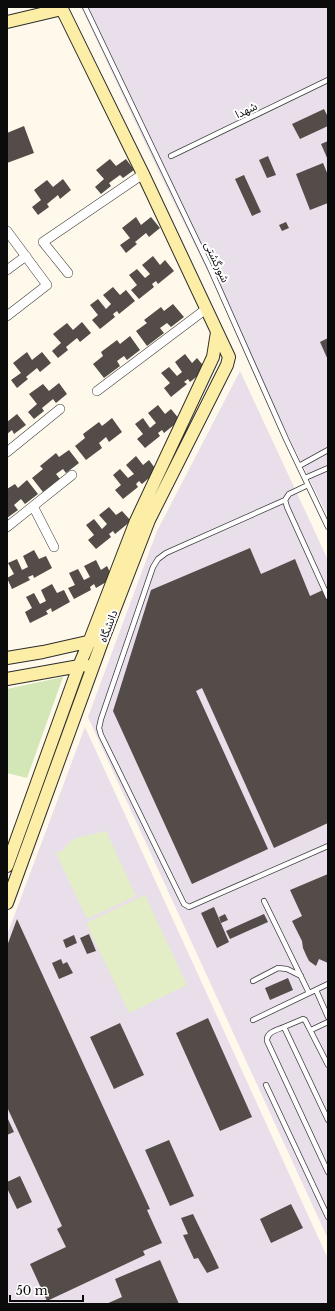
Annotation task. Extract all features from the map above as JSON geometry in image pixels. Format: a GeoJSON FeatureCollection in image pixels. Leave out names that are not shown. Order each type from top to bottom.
{"type":"FeatureCollection","features":[{"type":"Feature","properties":{"kind":"street"},"geometry":{"type":"LineString","coordinates":[[7,22],[45,10],[62,8],[143,174],[217,332]]}},
{"type":"Feature","properties":{"kind":"street"},"geometry":{"type":"LineString","coordinates":[[68,273],[43,242],[143,174]]}},
{"type":"Feature","properties":{"kind":"street"},"geometry":{"type":"LineString","coordinates":[[7,231],[47,285],[7,316]]}},
{"type":"Feature","properties":{"kind":"street"},"geometry":{"type":"LineString","coordinates":[[7,270],[26,256]]}},
{"type":"Feature","properties":{"kind":"street"},"geometry":{"type":"LineString","coordinates":[[97,392],[206,309]]}},
{"type":"Feature","properties":{"kind":"street","name":"دانشگاه"},"geometry":{"type":"LineString","coordinates":[[7,903],[148,520],[227,365],[229,357],[217,332]]}},
{"type":"Feature","properties":{"kind":"street","name":"دانشگاه"},"geometry":{"type":"LineString","coordinates":[[7,866],[79,666],[136,521],[213,357],[217,332]]}},
{"type":"Feature","properties":{"kind":"street"},"geometry":{"type":"LineString","coordinates":[[7,452],[60,409]]}},
{"type":"Feature","properties":{"kind":"street"},"geometry":{"type":"LineString","coordinates":[[7,527],[72,475]]}},
{"type":"Feature","properties":{"kind":"street"},"geometry":{"type":"LineString","coordinates":[[33,506],[54,547]]}},
{"type":"Feature","properties":{"kind":"street"},"geometry":{"type":"LineString","coordinates":[[7,658],[43,652],[90,640],[103,639]]}},
{"type":"Feature","properties":{"kind":"street"},"geometry":{"type":"LineString","coordinates":[[7,679],[94,664]]}},
{"type":"Feature","properties":{"kind":"lane","name":"شورگشتی"},"geometry":{"type":"LineString","coordinates":[[86,7],[210,268],[328,527]]}},
{"type":"Feature","properties":{"kind":"lane","name":"شهدا"},"geometry":{"type":"LineString","coordinates":[[171,156],[328,80]]}},
{"type":"Feature","properties":{"kind":"lane"},"geometry":{"type":"LineString","coordinates":[[299,466],[328,450]]}},
{"type":"Feature","properties":{"kind":"lane"},"geometry":{"type":"LineString","coordinates":[[305,478],[328,468]]}},
{"type":"Feature","properties":{"kind":"lane"},"geometry":{"type":"LineString","coordinates":[[308,485],[289,494],[285,500],[166,553],[158,559],[153,567],[99,728],[101,735],[184,904],[189,907],[328,846]]}},
{"type":"Feature","properties":{"kind":"lane"},"geometry":{"type":"LineString","coordinates":[[285,500],[328,597]]}},
{"type":"Feature","properties":{"kind":"lane"},"geometry":{"type":"LineString","coordinates":[[264,901],[309,993]]}},
{"type":"Feature","properties":{"kind":"lane"},"geometry":{"type":"LineString","coordinates":[[253,981],[278,968],[283,968],[301,976]]}},
{"type":"Feature","properties":{"kind":"lane"},"geometry":{"type":"LineString","coordinates":[[253,1020],[328,984]]}},
{"type":"Feature","properties":{"kind":"lane"},"geometry":{"type":"LineString","coordinates":[[316,990],[328,1017]]}},
{"type":"Feature","properties":{"kind":"lane"},"geometry":{"type":"LineString","coordinates":[[328,1065],[308,1022],[302,1019],[268,1034],[266,1037],[328,1172]]}},
{"type":"Feature","properties":{"kind":"lane"},"geometry":{"type":"LineString","coordinates":[[311,1030],[328,1022]]}},
{"type":"Feature","properties":{"kind":"lane"},"geometry":{"type":"LineString","coordinates":[[284,1027],[328,1120]]}},
{"type":"Feature","properties":{"kind":"lane"},"geometry":{"type":"LineString","coordinates":[[266,1085],[328,1217]]}},
{"type":"Feature","properties":{"kind":"shaded area"},"geometry":{"type":"Polygon","coordinates":[[[81,7],[328,7],[328,517],[157,168],[81,7]]]}},
{"type":"Feature","properties":{"kind":"shaded area"},"geometry":{"type":"Polygon","coordinates":[[[240,371],[328,560],[328,1239],[88,717],[157,531],[240,371]]]}},
{"type":"Feature","properties":{"kind":"shaded area"},"geometry":{"type":"Polygon","coordinates":[[[85,727],[328,1259],[328,1304],[7,1304],[7,935],[85,727]]]}},
{"type":"Feature","properties":{"kind":"green space"},"geometry":{"type":"Polygon","coordinates":[[[63,677],[27,778],[7,773],[7,689],[63,677]]]}},
{"type":"Feature","properties":{"kind":"green space"},"geometry":{"type":"Polygon","coordinates":[[[106,831],[136,896],[87,919],[56,853],[64,850],[71,841],[76,838],[106,831]]]}},
{"type":"Feature","properties":{"kind":"green space"},"geometry":{"type":"Polygon","coordinates":[[[145,895],[187,985],[129,1013],[86,923],[145,895]]]}},
{"type":"Feature","properties":{"kind":"building"},"geometry":{"type":"Polygon","coordinates":[[[324,109],[328,117],[328,126],[300,139],[292,124],[324,109]]]}},
{"type":"Feature","properties":{"kind":"building"},"geometry":{"type":"Polygon","coordinates":[[[24,126],[34,153],[7,163],[7,133],[24,126]]]}},
{"type":"Feature","properties":{"kind":"building"},"geometry":{"type":"Polygon","coordinates":[[[328,141],[328,160],[321,144],[328,141]]]}},
{"type":"Feature","properties":{"kind":"building"},"geometry":{"type":"Polygon","coordinates":[[[268,156],[276,175],[267,178],[259,160],[268,156]]]}},
{"type":"Feature","properties":{"kind":"building"},"geometry":{"type":"Polygon","coordinates":[[[110,159],[116,166],[126,159],[134,170],[123,178],[120,175],[109,183],[111,186],[101,194],[95,187],[104,179],[96,170],[110,159]]]}},
{"type":"Feature","properties":{"kind":"building"},"geometry":{"type":"Polygon","coordinates":[[[323,163],[328,175],[328,203],[310,210],[296,174],[323,163]]]}},
{"type":"Feature","properties":{"kind":"building"},"geometry":{"type":"Polygon","coordinates":[[[244,175],[261,212],[252,216],[235,179],[244,175]]]}},
{"type":"Feature","properties":{"kind":"building"},"geometry":{"type":"Polygon","coordinates":[[[63,179],[71,190],[60,199],[58,195],[47,204],[49,207],[38,215],[32,207],[41,200],[34,190],[47,180],[53,187],[63,179]]]}},
{"type":"Feature","properties":{"kind":"building"},"geometry":{"type":"Polygon","coordinates":[[[136,217],[141,225],[151,217],[160,228],[149,237],[146,233],[135,242],[137,244],[126,253],[120,245],[130,238],[122,228],[136,217]]]}},
{"type":"Feature","properties":{"kind":"building"},"geometry":{"type":"Polygon","coordinates":[[[286,222],[289,228],[282,231],[279,225],[286,222]]]}},
{"type":"Feature","properties":{"kind":"building"},"geometry":{"type":"Polygon","coordinates":[[[153,256],[160,265],[165,260],[174,271],[158,284],[156,281],[152,284],[154,287],[139,299],[131,290],[137,285],[129,275],[137,269],[145,278],[150,274],[142,265],[153,256]]]}},
{"type":"Feature","properties":{"kind":"building"},"geometry":{"type":"Polygon","coordinates":[[[113,287],[120,295],[126,290],[135,301],[119,314],[117,311],[113,314],[115,317],[100,329],[92,320],[98,315],[90,305],[98,299],[106,309],[111,304],[103,295],[113,287]]]}},
{"type":"Feature","properties":{"kind":"building"},"geometry":{"type":"Polygon","coordinates":[[[173,304],[184,317],[171,327],[167,323],[160,328],[164,333],[147,346],[136,331],[147,323],[144,320],[161,307],[164,311],[173,304]]]}},
{"type":"Feature","properties":{"kind":"building"},"geometry":{"type":"Polygon","coordinates":[[[82,322],[91,333],[80,342],[77,338],[66,347],[68,350],[58,358],[52,351],[61,343],[53,334],[67,323],[73,330],[82,322]]]}},
{"type":"Feature","properties":{"kind":"building"},"geometry":{"type":"Polygon","coordinates":[[[130,336],[140,350],[127,360],[124,356],[117,361],[120,366],[104,378],[93,364],[103,356],[101,352],[117,340],[120,344],[130,336]]]}},
{"type":"Feature","properties":{"kind":"building"},"geometry":{"type":"Polygon","coordinates":[[[328,338],[328,360],[320,342],[328,338]]]}},
{"type":"Feature","properties":{"kind":"building"},"geometry":{"type":"Polygon","coordinates":[[[27,352],[32,360],[42,352],[51,363],[40,372],[37,368],[26,377],[28,379],[17,388],[11,380],[21,373],[13,363],[27,352]]]}},
{"type":"Feature","properties":{"kind":"building"},"geometry":{"type":"Polygon","coordinates":[[[185,354],[192,363],[197,358],[206,369],[190,382],[188,379],[184,382],[187,384],[171,397],[164,388],[170,383],[161,373],[169,367],[177,376],[182,372],[175,362],[185,354]]]}},
{"type":"Feature","properties":{"kind":"building"},"geometry":{"type":"Polygon","coordinates":[[[59,383],[67,394],[56,403],[53,399],[42,408],[44,411],[34,419],[28,412],[37,404],[29,394],[43,384],[49,391],[59,383]]]}},
{"type":"Feature","properties":{"kind":"building"},"geometry":{"type":"Polygon","coordinates":[[[158,405],[165,414],[171,409],[180,420],[164,433],[162,430],[158,433],[160,436],[145,448],[137,439],[143,434],[135,424],[143,418],[150,428],[156,423],[148,413],[158,405]]]}},
{"type":"Feature","properties":{"kind":"building"},"geometry":{"type":"Polygon","coordinates":[[[17,414],[26,425],[14,434],[12,430],[7,434],[7,422],[17,414]]]}},
{"type":"Feature","properties":{"kind":"building"},"geometry":{"type":"Polygon","coordinates":[[[112,418],[122,432],[109,442],[106,437],[99,443],[102,448],[86,460],[75,446],[85,438],[83,434],[99,422],[102,426],[112,418]]]}},
{"type":"Feature","properties":{"kind":"building"},"geometry":{"type":"Polygon","coordinates":[[[69,450],[79,463],[66,473],[63,469],[56,474],[60,479],[43,492],[32,478],[43,469],[40,466],[56,453],[59,457],[69,450]]]}},
{"type":"Feature","properties":{"kind":"building"},"geometry":{"type":"Polygon","coordinates":[[[136,456],[143,465],[149,460],[157,471],[142,484],[139,481],[136,484],[138,487],[123,499],[115,490],[121,485],[113,475],[120,469],[128,478],[134,474],[126,465],[136,456]]]}},
{"type":"Feature","properties":{"kind":"building"},"geometry":{"type":"Polygon","coordinates":[[[27,480],[38,494],[25,504],[21,499],[14,505],[18,510],[7,518],[7,489],[15,484],[18,488],[27,480]]]}},
{"type":"Feature","properties":{"kind":"building"},"geometry":{"type":"Polygon","coordinates":[[[109,507],[116,515],[122,511],[131,521],[115,534],[113,531],[109,534],[111,537],[96,549],[88,540],[94,535],[86,525],[94,519],[102,529],[107,524],[99,515],[109,507]]]}},
{"type":"Feature","properties":{"kind":"building"},"geometry":{"type":"Polygon","coordinates":[[[250,548],[261,574],[295,559],[310,596],[323,590],[328,602],[328,823],[274,848],[202,688],[196,691],[268,849],[192,884],[113,711],[151,590],[250,548]]]}},
{"type":"Feature","properties":{"kind":"building"},"geometry":{"type":"Polygon","coordinates":[[[34,550],[39,559],[46,556],[52,568],[34,578],[33,575],[28,577],[30,580],[12,589],[7,578],[14,574],[8,563],[17,559],[22,570],[28,567],[23,556],[34,550]]]}},
{"type":"Feature","properties":{"kind":"building"},"geometry":{"type":"Polygon","coordinates":[[[96,560],[101,570],[107,566],[113,578],[96,588],[94,584],[90,587],[91,590],[74,599],[68,588],[75,585],[69,573],[78,569],[84,580],[90,577],[84,566],[96,560]]]}},
{"type":"Feature","properties":{"kind":"building"},"geometry":{"type":"Polygon","coordinates":[[[52,584],[57,593],[64,590],[70,602],[52,612],[51,608],[46,611],[48,614],[30,623],[25,612],[32,608],[26,597],[34,593],[40,604],[46,601],[41,590],[52,584]]]}},
{"type":"Feature","properties":{"kind":"building"},"geometry":{"type":"Polygon","coordinates":[[[328,874],[328,963],[319,959],[316,966],[309,961],[303,948],[302,941],[292,921],[302,916],[290,890],[328,874]]]}},
{"type":"Feature","properties":{"kind":"building"},"geometry":{"type":"Polygon","coordinates":[[[214,907],[229,942],[217,948],[201,913],[214,907]]]}},
{"type":"Feature","properties":{"kind":"building"},"geometry":{"type":"Polygon","coordinates":[[[225,914],[228,920],[221,923],[219,917],[225,914]]]}},
{"type":"Feature","properties":{"kind":"building"},"geometry":{"type":"Polygon","coordinates":[[[264,914],[268,922],[230,939],[226,931],[264,914]]]}},
{"type":"Feature","properties":{"kind":"building"},"geometry":{"type":"Polygon","coordinates":[[[17,919],[150,1209],[147,1210],[162,1243],[143,1251],[145,1255],[47,1301],[30,1264],[66,1247],[57,1229],[62,1226],[7,1107],[7,946],[17,919]]]}},
{"type":"Feature","properties":{"kind":"building"},"geometry":{"type":"Polygon","coordinates":[[[89,934],[96,951],[87,954],[80,938],[89,934]]]}},
{"type":"Feature","properties":{"kind":"building"},"geometry":{"type":"Polygon","coordinates":[[[74,935],[77,943],[66,948],[63,940],[74,935]]]}},
{"type":"Feature","properties":{"kind":"building"},"geometry":{"type":"Polygon","coordinates":[[[61,959],[63,964],[67,962],[73,973],[59,979],[52,963],[61,959]]]}},
{"type":"Feature","properties":{"kind":"building"},"geometry":{"type":"Polygon","coordinates":[[[288,978],[293,990],[270,1000],[265,988],[288,978]]]}},
{"type":"Feature","properties":{"kind":"building"},"geometry":{"type":"Polygon","coordinates":[[[208,1018],[252,1117],[220,1131],[176,1033],[208,1018]]]}},
{"type":"Feature","properties":{"kind":"building"},"geometry":{"type":"Polygon","coordinates":[[[120,1023],[144,1075],[114,1089],[90,1037],[120,1023]]]}},
{"type":"Feature","properties":{"kind":"building"},"geometry":{"type":"Polygon","coordinates":[[[7,1117],[14,1132],[7,1135],[7,1117]]]}},
{"type":"Feature","properties":{"kind":"building"},"geometry":{"type":"Polygon","coordinates":[[[169,1140],[194,1196],[170,1206],[145,1150],[169,1140]]]}},
{"type":"Feature","properties":{"kind":"building"},"geometry":{"type":"Polygon","coordinates":[[[20,1176],[32,1202],[17,1209],[7,1188],[7,1182],[20,1176]]]}},
{"type":"Feature","properties":{"kind":"building"},"geometry":{"type":"Polygon","coordinates":[[[291,1204],[303,1228],[271,1243],[260,1219],[291,1204]]]}},
{"type":"Feature","properties":{"kind":"building"},"geometry":{"type":"Polygon","coordinates":[[[193,1214],[219,1268],[207,1273],[198,1258],[194,1259],[183,1235],[188,1234],[181,1218],[193,1214]]]}},
{"type":"Feature","properties":{"kind":"building"},"geometry":{"type":"Polygon","coordinates":[[[160,1260],[179,1304],[106,1304],[122,1297],[115,1279],[160,1260]]]}}]}
